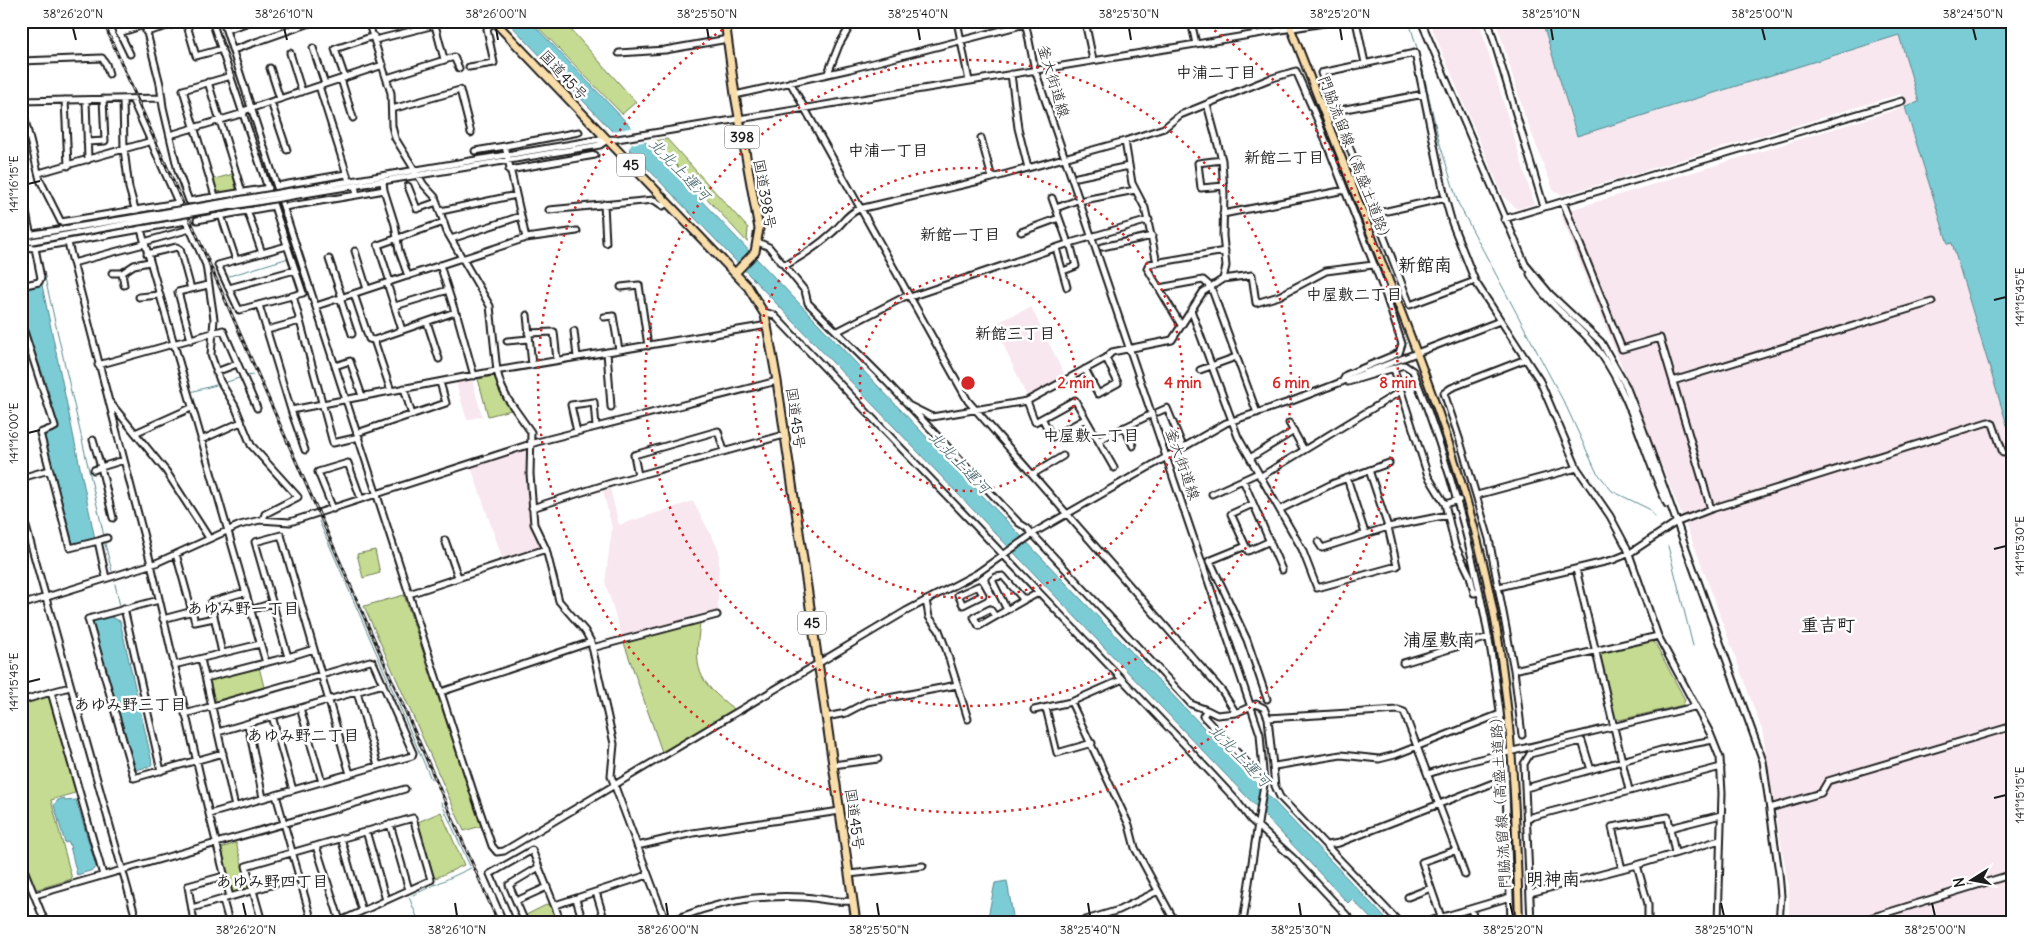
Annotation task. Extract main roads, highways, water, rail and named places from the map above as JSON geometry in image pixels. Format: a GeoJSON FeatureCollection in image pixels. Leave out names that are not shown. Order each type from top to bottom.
{"type":"FeatureCollection","features":[{"type":"Feature","properties":{"kind":"highway","name":"国道45号"},"geometry":{"type":"LineString","coordinates":[[493,21],[737,272],[764,312],[768,325],[777,381],[856,922]]}},
{"type":"Feature","properties":{"kind":"highway","name":"国道398号"},"geometry":{"type":"LineString","coordinates":[[725,21],[735,95],[759,229],[755,252],[737,272]]}},
{"type":"Feature","properties":{"kind":"main road","name":"門脇流留線（高盛土道路）"},"geometry":{"type":"LineString","coordinates":[[1290,25],[1417,352],[1456,462],[1478,541],[1498,635],[1512,752],[1520,922]]}},
{"type":"Feature","properties":{"kind":"water"},"geometry":{"type":"Polygon","coordinates":[[[507,21],[530,21],[1389,922],[1374,922],[1352,899],[1348,903],[507,21]]]}},
{"type":"Feature","properties":{"kind":"water"},"geometry":{"type":"Polygon","coordinates":[[[1542,21],[2013,21],[2013,445],[1952,243],[1948,244],[1905,107],[1919,102],[1899,35],[1577,136],[1542,21]]]}},
{"type":"Feature","properties":{"kind":"water"},"geometry":{"type":"Polygon","coordinates":[[[42,285],[95,539],[73,547],[44,434],[59,429],[47,386],[28,331],[21,299],[21,288],[42,285]]]}},
{"type":"Feature","properties":{"kind":"water"},"geometry":{"type":"Polygon","coordinates":[[[109,616],[120,621],[152,762],[151,766],[136,770],[92,624],[94,620],[109,616]]]}},
{"type":"Feature","properties":{"kind":"water"},"geometry":{"type":"Polygon","coordinates":[[[64,798],[65,801],[76,800],[96,866],[93,870],[77,875],[69,842],[65,843],[54,805],[58,800],[64,798]]]}},
{"type":"Feature","properties":{"kind":"water"},"geometry":{"type":"Polygon","coordinates":[[[1007,881],[1014,922],[987,922],[995,883],[1007,881]]]}},
{"type":"Feature","properties":{"kind":"waterway"},"geometry":{"type":"LineString","coordinates":[[219,21],[248,108]]}},
{"type":"Feature","properties":{"kind":"waterway"},"geometry":{"type":"LineString","coordinates":[[1411,28],[1420,58],[1439,141],[1458,203],[1567,408],[1596,471],[1612,491],[1649,509],[1655,517]]}},
{"type":"Feature","properties":{"kind":"waterway"},"geometry":{"type":"LineString","coordinates":[[249,112],[275,191]]}},
{"type":"Feature","properties":{"kind":"waterway"},"geometry":{"type":"LineString","coordinates":[[21,173],[32,220]]}},
{"type":"Feature","properties":{"kind":"waterway"},"geometry":{"type":"LineString","coordinates":[[278,200],[289,231]]}},
{"type":"Feature","properties":{"kind":"waterway"},"geometry":{"type":"LineString","coordinates":[[40,256],[104,536]]}},
{"type":"Feature","properties":{"kind":"waterway"},"geometry":{"type":"LineString","coordinates":[[226,277],[289,258]]}},
{"type":"Feature","properties":{"kind":"waterway"},"geometry":{"type":"LineString","coordinates":[[246,376],[253,375]]}},
{"type":"Feature","properties":{"kind":"waterway"},"geometry":{"type":"LineString","coordinates":[[224,383],[242,377]]}},
{"type":"Feature","properties":{"kind":"waterway"},"geometry":{"type":"LineString","coordinates":[[190,392],[220,384]]}},
{"type":"Feature","properties":{"kind":"waterway"},"geometry":{"type":"LineString","coordinates":[[367,473],[373,491]]}},
{"type":"Feature","properties":{"kind":"waterway"},"geometry":{"type":"LineString","coordinates":[[319,521],[431,779]]}},
{"type":"Feature","properties":{"kind":"waterway"},"geometry":{"type":"LineString","coordinates":[[104,540],[112,571]]}},
{"type":"Feature","properties":{"kind":"waterway"},"geometry":{"type":"LineString","coordinates":[[1668,546],[1693,646]]}},
{"type":"Feature","properties":{"kind":"waterway"},"geometry":{"type":"LineString","coordinates":[[115,584],[120,606]]}},
{"type":"Feature","properties":{"kind":"waterway"},"geometry":{"type":"LineString","coordinates":[[122,613],[156,763]]}},
{"type":"Feature","properties":{"kind":"waterway"},"geometry":{"type":"LineString","coordinates":[[441,802],[470,866]]}},
{"type":"Feature","properties":{"kind":"waterway"},"geometry":{"type":"LineString","coordinates":[[413,895],[471,868]]}},
{"type":"Feature","properties":{"kind":"waterway"},"geometry":{"type":"LineString","coordinates":[[409,897],[419,922]]}},
{"type":"Feature","properties":{"kind":"railway"},"geometry":{"type":"LineString","coordinates":[[103,21],[498,922]]}},
{"type":"Feature","properties":{"kind":"district","name":"中浦二丁目"},"geometry":{"type":"Point","coordinates":[1216,72]}},
{"type":"Feature","properties":{"kind":"district","name":"中浦一丁目"},"geometry":{"type":"Point","coordinates":[888,150]}},
{"type":"Feature","properties":{"kind":"district","name":"新館二丁目"},"geometry":{"type":"Point","coordinates":[1284,157]}},
{"type":"Feature","properties":{"kind":"district","name":"新館一丁目"},"geometry":{"type":"Point","coordinates":[960,234]}},
{"type":"Feature","properties":{"kind":"district","name":"新館南"},"geometry":{"type":"Point","coordinates":[1425,264]}},
{"type":"Feature","properties":{"kind":"district","name":"中屋敷二丁目"},"geometry":{"type":"Point","coordinates":[1354,294]}},
{"type":"Feature","properties":{"kind":"district","name":"新館三丁目"},"geometry":{"type":"Point","coordinates":[1015,333]}},
{"type":"Feature","properties":{"kind":"district","name":"中屋敷一丁目"},"geometry":{"type":"Point","coordinates":[1091,435]}},
{"type":"Feature","properties":{"kind":"district","name":"あゆみ野一丁目"},"geometry":{"type":"Point","coordinates":[243,608]}},
{"type":"Feature","properties":{"kind":"district","name":"重吉町"},"geometry":{"type":"Point","coordinates":[1828,624]}},
{"type":"Feature","properties":{"kind":"district","name":"浦屋敷南"},"geometry":{"type":"Point","coordinates":[1439,639]}},
{"type":"Feature","properties":{"kind":"district","name":"あゆみ野三丁目"},"geometry":{"type":"Point","coordinates":[130,704]}},
{"type":"Feature","properties":{"kind":"district","name":"あゆみ野二丁目"},"geometry":{"type":"Point","coordinates":[303,735]}},
{"type":"Feature","properties":{"kind":"district","name":"明神南"},"geometry":{"type":"Point","coordinates":[1553,878]}},
{"type":"Feature","properties":{"kind":"district","name":"あゆみ野四丁目"},"geometry":{"type":"Point","coordinates":[272,881]}},
{"type":"Feature","properties":{"kind":"water label","name":"北北上運河"},"geometry":{"type":"Point","coordinates":[680,169]}},
{"type":"Feature","properties":{"kind":"water label","name":"北北上運河"},"geometry":{"type":"Point","coordinates":[960,462]}},
{"type":"Feature","properties":{"kind":"water label","name":"北北上運河"},"geometry":{"type":"Point","coordinates":[1240,755]}}]}
